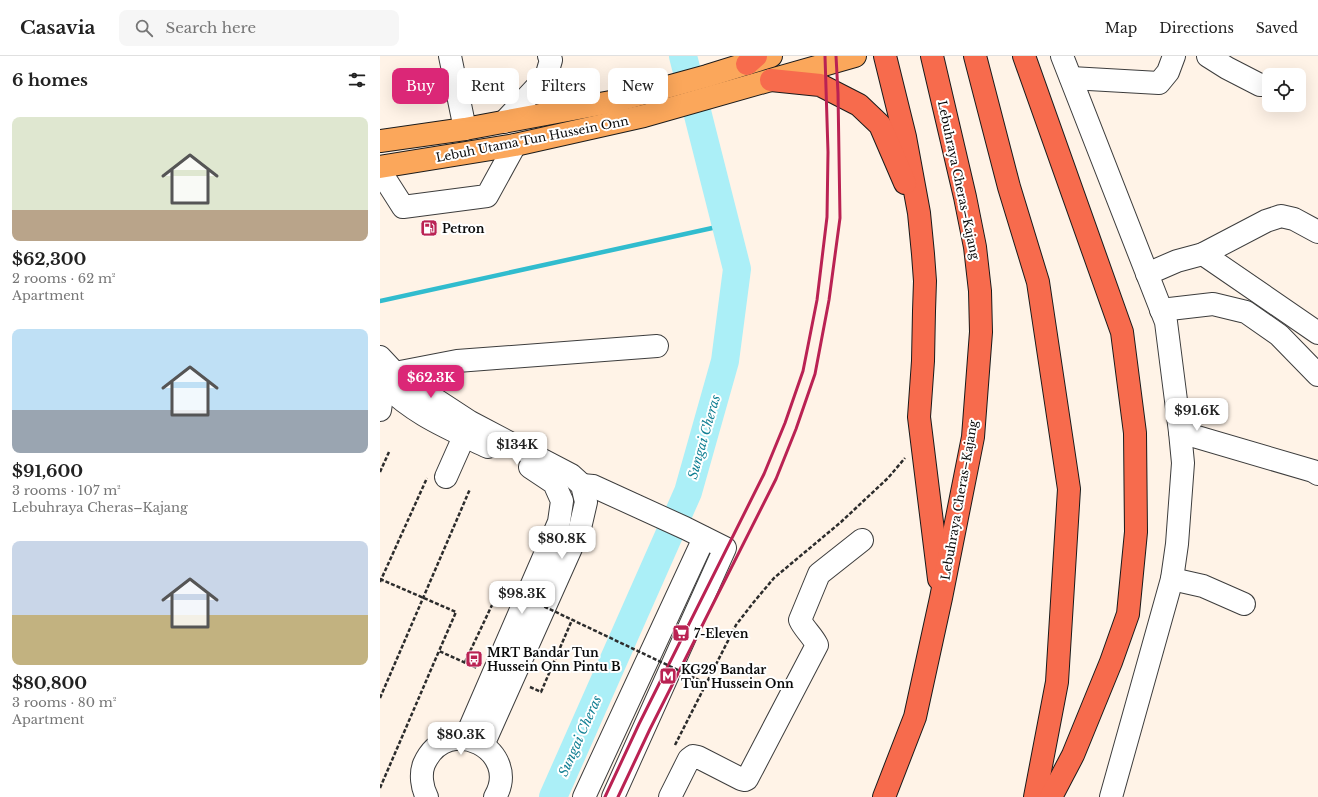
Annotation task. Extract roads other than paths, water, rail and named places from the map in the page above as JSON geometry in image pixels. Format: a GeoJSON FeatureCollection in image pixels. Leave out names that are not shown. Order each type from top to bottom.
{"type":"FeatureCollection","features":[{"type":"Feature","properties":{"kind":"highway"},"geometry":{"type":"LineString","coordinates":[[885,56],[905,137],[919,213],[925,281],[923,362],[919,417],[941,598]]}},
{"type":"Feature","properties":{"kind":"highway","name":"Lebuhraya Cheras–Kajang"},"geometry":{"type":"LineString","coordinates":[[884,797],[915,717],[941,598],[973,437],[981,332],[980,291],[975,247],[965,197],[932,56]]}},
{"type":"Feature","properties":{"kind":"highway"},"geometry":{"type":"LineString","coordinates":[[975,56],[1009,187],[1038,282],[1069,489],[1057,682],[1035,797]]}},
{"type":"Feature","properties":{"kind":"highway"},"geometry":{"type":"LineString","coordinates":[[1024,56],[1122,332],[1135,433],[1136,532],[1128,614],[1111,662],[1076,748],[1051,797]]}},
{"type":"Feature","properties":{"kind":"highway"},"geometry":{"type":"LineString","coordinates":[[771,80],[820,85],[858,105],[880,124],[898,169],[919,213]]}},
{"type":"Feature","properties":{"kind":"main road","name":"Lebuh Utama Tun Hussein Onn"},"geometry":{"type":"LineString","coordinates":[[380,141],[465,129],[616,101],[707,76],[751,60],[771,56]]}},
{"type":"Feature","properties":{"kind":"main road","name":"Lebuh Utama Tun Hussein Onn"},"geometry":{"type":"LineString","coordinates":[[380,167],[514,145],[644,116],[854,56]]}},
{"type":"Feature","properties":{"kind":"street"},"geometry":{"type":"LineString","coordinates":[[450,56],[465,129]]}},
{"type":"Feature","properties":{"kind":"street"},"geometry":{"type":"LineString","coordinates":[[504,122],[546,77],[551,60],[550,56]]}},
{"type":"Feature","properties":{"kind":"street"},"geometry":{"type":"LineString","coordinates":[[1062,56],[1166,322],[1180,432],[1182,463],[1177,544],[1172,579],[1111,797]]}},
{"type":"Feature","properties":{"kind":"street"},"geometry":{"type":"LineString","coordinates":[[1071,78],[1159,83],[1168,72],[1174,56]]}},
{"type":"Feature","properties":{"kind":"street"},"geometry":{"type":"LineString","coordinates":[[1208,56],[1227,68],[1260,85]]}},
{"type":"Feature","properties":{"kind":"street"},"geometry":{"type":"LineString","coordinates":[[380,171],[404,207],[487,196],[514,145]]}},
{"type":"Feature","properties":{"kind":"street"},"geometry":{"type":"LineString","coordinates":[[1147,274],[1178,261],[1203,254],[1266,221],[1280,216],[1294,219],[1318,232]]}},
{"type":"Feature","properties":{"kind":"street"},"geometry":{"type":"LineString","coordinates":[[1203,254],[1318,333]]}},
{"type":"Feature","properties":{"kind":"street"},"geometry":{"type":"LineString","coordinates":[[1162,310],[1213,304],[1246,312],[1279,335],[1318,375]]}},
{"type":"Feature","properties":{"kind":"street"},"geometry":{"type":"LineString","coordinates":[[386,378],[457,361],[657,346]]}},
{"type":"Feature","properties":{"kind":"street"},"geometry":{"type":"LineString","coordinates":[[380,357],[386,378],[403,401],[426,416],[467,429],[570,475],[582,485],[593,486],[648,510],[725,548],[613,797]]}},
{"type":"Feature","properties":{"kind":"street"},"geometry":{"type":"LineString","coordinates":[[380,410],[386,378]]}},
{"type":"Feature","properties":{"kind":"street"},"geometry":{"type":"LineString","coordinates":[[436,477],[467,429]]}},
{"type":"Feature","properties":{"kind":"street"},"geometry":{"type":"LineString","coordinates":[[467,429],[528,465],[554,483],[562,501],[559,522],[474,742]]}},
{"type":"Feature","properties":{"kind":"street"},"geometry":{"type":"LineString","coordinates":[[1180,432],[1313,471],[1318,474]]}},
{"type":"Feature","properties":{"kind":"street"},"geometry":{"type":"LineString","coordinates":[[474,742],[580,528],[586,502],[582,485]]}},
{"type":"Feature","properties":{"kind":"street"},"geometry":{"type":"LineString","coordinates":[[584,797],[704,538]]}},
{"type":"Feature","properties":{"kind":"street"},"geometry":{"type":"LineString","coordinates":[[670,797],[689,759],[693,756],[698,757],[742,779],[747,779],[817,645],[811,634],[803,626],[800,620],[815,582],[819,574],[862,540]]}},
{"type":"Feature","properties":{"kind":"street"},"geometry":{"type":"LineString","coordinates":[[1172,579],[1203,586],[1244,604]]}},
{"type":"Feature","properties":{"kind":"street"},"geometry":{"type":"LineString","coordinates":[[427,797],[424,792],[422,780],[423,768],[428,757],[436,747],[447,741],[459,738],[474,742],[493,754],[499,766],[501,780],[495,797]]}},
{"type":"Feature","properties":{"kind":"waterway","name":"Sungai Cheras"},"geometry":{"type":"LineString","coordinates":[[553,797],[688,492],[725,361],[737,269],[683,56]]}},
{"type":"Feature","properties":{"kind":"waterway"},"geometry":{"type":"LineString","coordinates":[[380,301],[726,225]]}},
{"type":"Feature","properties":{"kind":"railway"},"geometry":{"type":"LineString","coordinates":[[605,797],[639,724],[764,474],[785,423],[803,371],[817,300],[827,217],[828,152],[825,56]]}},
{"type":"Feature","properties":{"kind":"railway"},"geometry":{"type":"LineString","coordinates":[[618,797],[650,729],[776,479],[796,429],[815,374],[829,300],[840,218],[836,56]]}},
{"type":"Feature","properties":{"kind":"place","name":"Petron"},"geometry":{"type":"Point","coordinates":[429,228]}},
{"type":"Feature","properties":{"kind":"place","name":"7-Eleven"},"geometry":{"type":"Point","coordinates":[681,633]}},
{"type":"Feature","properties":{"kind":"place","name":"MRT Bandar Tun Hussein Onn Pintu B"},"geometry":{"type":"Point","coordinates":[474,659]}},
{"type":"Feature","properties":{"kind":"place","name":"KG29 Bandar Tun Hussein Onn"},"geometry":{"type":"Point","coordinates":[668,676]}}]}
